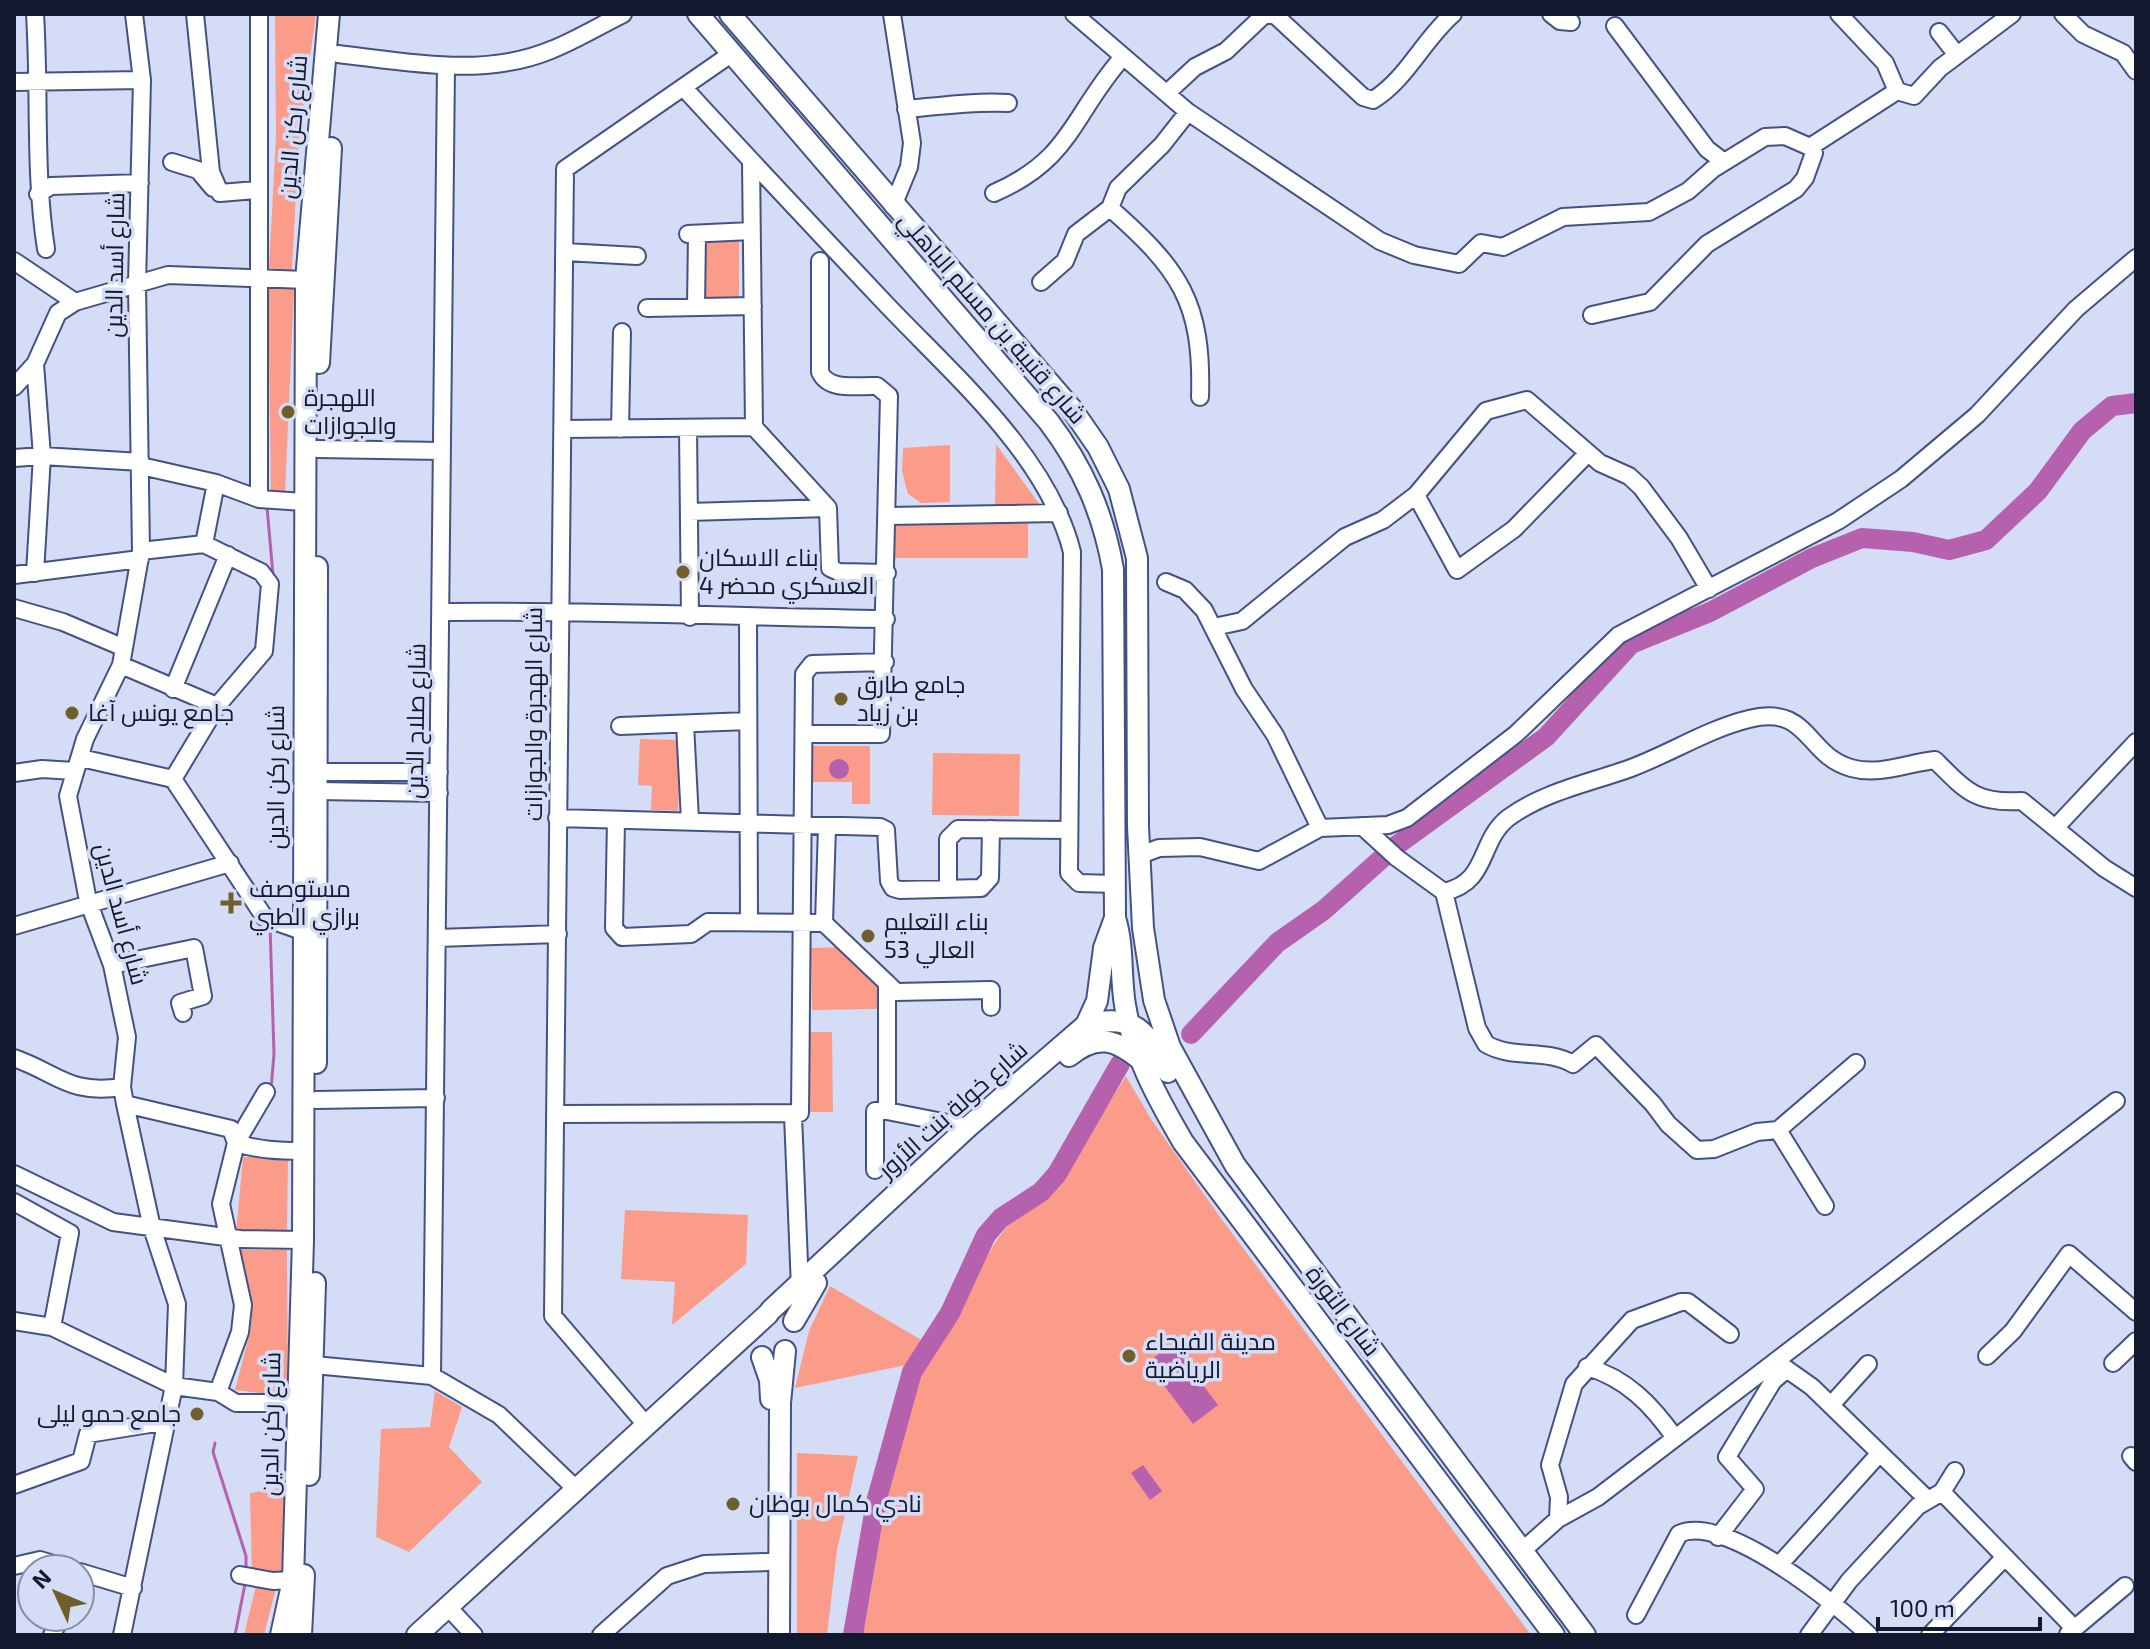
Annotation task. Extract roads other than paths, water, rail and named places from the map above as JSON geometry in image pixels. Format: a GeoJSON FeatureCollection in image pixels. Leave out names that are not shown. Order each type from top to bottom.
{"type":"FeatureCollection","features":[{"type":"Feature","properties":{"kind":"main road","name":"شارع ركن الدين"},"geometry":{"type":"LineString","coordinates":[[281,1635],[297,1403],[303,1240],[306,280],[329,14]]}},
{"type":"Feature","properties":{"kind":"main road","name":"شارع ركن الدين"},"geometry":{"type":"LineString","coordinates":[[301,1635],[314,1365],[317,449],[321,280],[343,14]]}},
{"type":"Feature","properties":{"kind":"main road","name":"شارع قتيبة بن مسلم الباهلي"},"geometry":{"type":"LineString","coordinates":[[698,14],[1049,422],[1092,491],[1108,542],[1114,582],[1115,918],[1122,940],[1124,1001]]}},
{"type":"Feature","properties":{"kind":"main road","name":"شارع قتيبة بن مسلم الباهلي"},"geometry":{"type":"LineString","coordinates":[[730,14],[1078,417],[1098,447],[1119,489],[1133,535],[1139,582],[1140,855],[1145,952],[1154,1000]]}},
{"type":"Feature","properties":{"kind":"main road"},"geometry":{"type":"LineString","coordinates":[[1121,1021],[1133,968],[1132,831],[1138,787]]}},
{"type":"Feature","properties":{"kind":"main road"},"geometry":{"type":"LineString","coordinates":[[1089,1033],[1104,948],[1115,918]]}},
{"type":"Feature","properties":{"kind":"main road","name":"شارع الثورة"},"geometry":{"type":"LineString","coordinates":[[1154,1000],[1170,1047],[1235,1165],[1585,1635]]}},
{"type":"Feature","properties":{"kind":"main road"},"geometry":{"type":"LineString","coordinates":[[1089,1033],[1121,1021]]}},
{"type":"Feature","properties":{"kind":"main road"},"geometry":{"type":"LineString","coordinates":[[1121,1021],[1151,1042],[1187,1107],[1235,1165]]}},
{"type":"Feature","properties":{"kind":"main road","name":"شارع الثورة"},"geometry":{"type":"LineString","coordinates":[[1121,1021],[1183,1142],[1554,1635]]}},
{"type":"Feature","properties":{"kind":"main road"},"geometry":{"type":"LineString","coordinates":[[1089,1033],[1120,1043],[1143,1062]]}},
{"type":"Feature","properties":{"kind":"main road","name":"شارع خولة بنت الأزور"},"geometry":{"type":"LineString","coordinates":[[417,1635],[800,1288],[968,1127],[1089,1033]]}},
{"type":"Feature","properties":{"kind":"main road","name":"شارع خولة بنت الأزور"},"geometry":{"type":"LineString","coordinates":[[794,1321],[803,1301],[821,1278],[979,1133],[1081,1046],[1089,1033]]}},
{"type":"Feature","properties":{"kind":"main road"},"geometry":{"type":"LineString","coordinates":[[769,1635],[771,1391],[754,1338],[770,1312],[786,1310],[794,1321],[785,1351],[780,1403],[779,1635]]}},
{"type":"Feature","properties":{"kind":"main road"},"geometry":{"type":"LineString","coordinates":[[723,1358],[760,1356],[772,1359],[785,1351]]}},
{"type":"Feature","properties":{"kind":"street"},"geometry":{"type":"LineString","coordinates":[[35,14],[39,79],[35,131],[38,194],[46,249]]}},
{"type":"Feature","properties":{"kind":"street","name":"شارع أسد الدين"},"geometry":{"type":"LineString","coordinates":[[122,1635],[174,1386],[177,1304],[152,1228],[125,1104],[122,1087],[127,1037],[112,965],[88,901],[68,796],[85,739],[121,665],[141,555],[137,284],[142,80],[134,14]]}},
{"type":"Feature","properties":{"kind":"street"},"geometry":{"type":"LineString","coordinates":[[195,14],[211,172],[220,193]]}},
{"type":"Feature","properties":{"kind":"street"},"geometry":{"type":"LineString","coordinates":[[259,14],[257,190],[265,499]]}},
{"type":"Feature","properties":{"kind":"street"},"geometry":{"type":"LineString","coordinates":[[338,54],[446,67],[495,63],[549,51],[623,14]]}},
{"type":"Feature","properties":{"kind":"street"},"geometry":{"type":"LineString","coordinates":[[892,14],[912,143],[909,167],[893,206]]}},
{"type":"Feature","properties":{"kind":"street"},"geometry":{"type":"LineString","coordinates":[[1074,14],[1188,112],[1380,241],[1414,255],[1459,264],[1481,243],[1503,247],[1563,217],[1649,212],[1688,191],[1753,142],[1774,135],[1810,147],[1814,153],[1811,163],[1796,189],[1707,244],[1660,295],[1641,307],[1592,315]]}},
{"type":"Feature","properties":{"kind":"street"},"geometry":{"type":"LineString","coordinates":[[1168,92],[1195,67],[1226,51],[1264,14],[1283,19],[1363,97],[1373,100],[1406,69],[1453,14]]}},
{"type":"Feature","properties":{"kind":"street"},"geometry":{"type":"LineString","coordinates":[[1551,14],[1560,21],[1571,22]]}},
{"type":"Feature","properties":{"kind":"street"},"geometry":{"type":"LineString","coordinates":[[1839,14],[1885,63],[1897,91]]}},
{"type":"Feature","properties":{"kind":"street"},"geometry":{"type":"LineString","coordinates":[[1810,147],[1897,91],[1914,96],[1957,55],[2012,14]]}},
{"type":"Feature","properties":{"kind":"street"},"geometry":{"type":"LineString","coordinates":[[2063,14],[2083,34],[2123,53],[2136,71]]}},
{"type":"Feature","properties":{"kind":"street"},"geometry":{"type":"LineString","coordinates":[[1615,26],[1712,155],[1724,162]]}},
{"type":"Feature","properties":{"kind":"street"},"geometry":{"type":"LineString","coordinates":[[1939,32],[1957,55]]}},
{"type":"Feature","properties":{"kind":"street","name":"شارع الهجرة والجوازات"},"geometry":{"type":"LineString","coordinates":[[647,1426],[553,1316],[565,169],[731,54]]}},
{"type":"Feature","properties":{"kind":"street"},"geometry":{"type":"LineString","coordinates":[[994,193],[1028,177],[1053,156],[1122,58]]}},
{"type":"Feature","properties":{"kind":"street","name":"شارع صلاح الدين"},"geometry":{"type":"LineString","coordinates":[[432,1376],[446,67]]}},
{"type":"Feature","properties":{"kind":"street"},"geometry":{"type":"LineString","coordinates":[[14,82],[39,79],[142,80]]}},
{"type":"Feature","properties":{"kind":"street"},"geometry":{"type":"LineString","coordinates":[[684,88],[981,405],[1038,474],[1059,513],[1072,552],[1069,873],[1073,879],[1115,884]]}},
{"type":"Feature","properties":{"kind":"street"},"geometry":{"type":"LineString","coordinates":[[906,109],[947,108],[980,102],[1008,103]]}},
{"type":"Feature","properties":{"kind":"street"},"geometry":{"type":"LineString","coordinates":[[1041,282],[1065,261],[1076,234],[1110,208],[1118,188],[1162,145],[1188,112]]}},
{"type":"Feature","properties":{"kind":"street"},"geometry":{"type":"LineString","coordinates":[[751,161],[754,427],[828,508],[830,568],[839,572],[887,573]]}},
{"type":"Feature","properties":{"kind":"street"},"geometry":{"type":"LineString","coordinates":[[172,162],[198,170],[220,193]]}},
{"type":"Feature","properties":{"kind":"street"},"geometry":{"type":"LineString","coordinates":[[38,194],[51,186],[140,183]]}},
{"type":"Feature","properties":{"kind":"street"},"geometry":{"type":"LineString","coordinates":[[220,193],[257,190]]}},
{"type":"Feature","properties":{"kind":"street"},"geometry":{"type":"LineString","coordinates":[[1110,208],[1159,252],[1187,295],[1202,354],[1200,397]]}},
{"type":"Feature","properties":{"kind":"street"},"geometry":{"type":"LineString","coordinates":[[696,307],[692,234],[751,231]]}},
{"type":"Feature","properties":{"kind":"street"},"geometry":{"type":"LineString","coordinates":[[565,252],[637,256]]}},
{"type":"Feature","properties":{"kind":"street"},"geometry":{"type":"LineString","coordinates":[[1140,855],[1159,848],[1200,847],[1259,861],[1320,828],[1388,825],[1407,818],[1516,734],[1619,635],[1838,521],[1901,479],[1977,415],[2076,309],[2136,258]]}},
{"type":"Feature","properties":{"kind":"street"},"geometry":{"type":"LineString","coordinates":[[14,261],[75,302]]}},
{"type":"Feature","properties":{"kind":"street"},"geometry":{"type":"LineString","coordinates":[[804,734],[881,734],[885,662],[889,396],[877,386],[832,385],[820,372],[820,261]]}},
{"type":"Feature","properties":{"kind":"street"},"geometry":{"type":"LineString","coordinates":[[14,387],[35,364],[58,313],[75,302],[168,275],[306,280]]}},
{"type":"Feature","properties":{"kind":"street"},"geometry":{"type":"LineString","coordinates":[[647,308],[753,306]]}},
{"type":"Feature","properties":{"kind":"street"},"geometry":{"type":"LineString","coordinates":[[620,429],[622,332]]}},
{"type":"Feature","properties":{"kind":"street"},"geometry":{"type":"LineString","coordinates":[[35,364],[42,456],[35,573]]}},
{"type":"Feature","properties":{"kind":"street"},"geometry":{"type":"LineString","coordinates":[[1214,627],[1242,621],[1345,537],[1383,520],[1416,495],[1486,411],[1527,400],[1600,463],[1629,476],[1641,487],[1679,538],[1709,589]]}},
{"type":"Feature","properties":{"kind":"street"},"geometry":{"type":"LineString","coordinates":[[564,429],[754,427]]}},
{"type":"Feature","properties":{"kind":"street"},"geometry":{"type":"LineString","coordinates":[[688,429],[690,617]]}},
{"type":"Feature","properties":{"kind":"street"},"geometry":{"type":"LineString","coordinates":[[317,449],[442,451]]}},
{"type":"Feature","properties":{"kind":"street"},"geometry":{"type":"LineString","coordinates":[[1416,495],[1457,570],[1514,529],[1588,453]]}},
{"type":"Feature","properties":{"kind":"street"},"geometry":{"type":"LineString","coordinates":[[14,458],[42,456],[141,464],[265,499],[304,502]]}},
{"type":"Feature","properties":{"kind":"street"},"geometry":{"type":"LineString","coordinates":[[204,544],[216,483]]}},
{"type":"Feature","properties":{"kind":"street"},"geometry":{"type":"LineString","coordinates":[[689,512],[828,508]]}},
{"type":"Feature","properties":{"kind":"street"},"geometry":{"type":"LineString","coordinates":[[888,516],[1059,513]]}},
{"type":"Feature","properties":{"kind":"street"},"geometry":{"type":"LineString","coordinates":[[14,575],[204,544],[268,577],[269,652],[217,706],[173,779]]}},
{"type":"Feature","properties":{"kind":"street"},"geometry":{"type":"LineString","coordinates":[[173,689],[228,555]]}},
{"type":"Feature","properties":{"kind":"street"},"geometry":{"type":"LineString","coordinates":[[1166,582],[1185,590],[1214,627],[1244,689],[1275,735],[1320,828]]}},
{"type":"Feature","properties":{"kind":"street"},"geometry":{"type":"LineString","coordinates":[[14,608],[63,622],[122,647]]}},
{"type":"Feature","properties":{"kind":"street"},"geometry":{"type":"LineString","coordinates":[[441,612],[558,611],[690,617],[886,619]]}},
{"type":"Feature","properties":{"kind":"street"},"geometry":{"type":"LineString","coordinates":[[748,618],[749,922]]}},
{"type":"Feature","properties":{"kind":"street"},"geometry":{"type":"LineString","coordinates":[[557,1114],[793,1115],[802,1106],[807,667],[885,662]]}},
{"type":"Feature","properties":{"kind":"street"},"geometry":{"type":"LineString","coordinates":[[121,665],[217,706]]}},
{"type":"Feature","properties":{"kind":"street"},"geometry":{"type":"LineString","coordinates":[[1444,892],[1463,888],[1480,866],[1497,830],[1518,812],[1569,787],[1630,768],[1731,724],[1765,716],[1797,722],[1827,756],[1854,769],[1882,770],[1935,760],[1962,789],[1992,802],[2022,801],[2104,868],[2136,888]]}},
{"type":"Feature","properties":{"kind":"street"},"geometry":{"type":"LineString","coordinates":[[620,726],[748,721]]}},
{"type":"Feature","properties":{"kind":"street"},"geometry":{"type":"LineString","coordinates":[[685,724],[690,820]]}},
{"type":"Feature","properties":{"kind":"street"},"geometry":{"type":"LineString","coordinates":[[2056,827],[2136,742]]}},
{"type":"Feature","properties":{"kind":"street"},"geometry":{"type":"LineString","coordinates":[[14,773],[78,765],[173,779],[270,920],[302,931]]}},
{"type":"Feature","properties":{"kind":"street"},"geometry":{"type":"LineString","coordinates":[[318,782],[439,772]]}},
{"type":"Feature","properties":{"kind":"street"},"geometry":{"type":"LineString","coordinates":[[318,782],[439,793]]}},
{"type":"Feature","properties":{"kind":"street"},"geometry":{"type":"LineString","coordinates":[[557,818],[880,827],[886,830],[893,888],[948,889],[987,885],[990,878],[991,829]]}},
{"type":"Feature","properties":{"kind":"street"},"geometry":{"type":"LineString","coordinates":[[616,820],[617,933],[622,937],[691,934],[708,922],[824,923],[896,992],[991,990],[991,1007]]}},
{"type":"Feature","properties":{"kind":"street"},"geometry":{"type":"LineString","coordinates":[[824,923],[827,826]]}},
{"type":"Feature","properties":{"kind":"street"},"geometry":{"type":"LineString","coordinates":[[1362,826],[1397,858],[1444,892],[1477,1028],[1486,1044],[1511,1052],[1554,1055],[1573,1064],[1596,1045],[1668,1124],[1697,1150],[1714,1149],[1757,1132],[1778,1130],[1856,1063]]}},
{"type":"Feature","properties":{"kind":"street"},"geometry":{"type":"LineString","coordinates":[[948,889],[948,839],[958,829],[1069,830]]}},
{"type":"Feature","properties":{"kind":"street"},"geometry":{"type":"LineString","coordinates":[[14,926],[88,901],[230,863]]}},
{"type":"Feature","properties":{"kind":"street"},"geometry":{"type":"LineString","coordinates":[[438,938],[558,934]]}},
{"type":"Feature","properties":{"kind":"street"},"geometry":{"type":"LineString","coordinates":[[112,965],[194,948],[203,996],[180,1003],[183,1013]]}},
{"type":"Feature","properties":{"kind":"street"},"geometry":{"type":"LineString","coordinates":[[887,983],[887,1111]]}},
{"type":"Feature","properties":{"kind":"street"},"geometry":{"type":"LineString","coordinates":[[14,1058],[60,1082],[95,1091],[122,1087]]}},
{"type":"Feature","properties":{"kind":"street"},"geometry":{"type":"LineString","coordinates":[[223,1393],[240,1332],[243,1305],[221,1204],[241,1144],[266,1092]]}},
{"type":"Feature","properties":{"kind":"street"},"geometry":{"type":"LineString","coordinates":[[316,1100],[436,1098]]}},
{"type":"Feature","properties":{"kind":"street"},"geometry":{"type":"LineString","coordinates":[[1522,1551],[1558,1519],[1598,1497],[1675,1438],[1781,1366],[2116,1101]]}},
{"type":"Feature","properties":{"kind":"street"},"geometry":{"type":"LineString","coordinates":[[125,1104],[231,1129],[241,1144],[269,1151],[302,1151]]}},
{"type":"Feature","properties":{"kind":"street"},"geometry":{"type":"LineString","coordinates":[[875,1170],[875,1111],[968,1127]]}},
{"type":"Feature","properties":{"kind":"street"},"geometry":{"type":"LineString","coordinates":[[793,1115],[800,1288]]}},
{"type":"Feature","properties":{"kind":"street"},"geometry":{"type":"LineString","coordinates":[[1778,1130],[1825,1206]]}},
{"type":"Feature","properties":{"kind":"street"},"geometry":{"type":"LineString","coordinates":[[14,1174],[113,1222],[228,1237],[303,1240]]}},
{"type":"Feature","properties":{"kind":"street"},"geometry":{"type":"LineString","coordinates":[[14,1202],[70,1233],[52,1327]]}},
{"type":"Feature","properties":{"kind":"street"},"geometry":{"type":"LineString","coordinates":[[1987,1356],[2013,1331],[2069,1254],[2136,1312]]}},
{"type":"Feature","properties":{"kind":"street"},"geometry":{"type":"LineString","coordinates":[[1558,1519],[1559,1497],[1550,1465],[1574,1384],[1587,1367],[1632,1320],[1681,1302],[1688,1302],[1730,1334]]}},
{"type":"Feature","properties":{"kind":"street"},"geometry":{"type":"LineString","coordinates":[[14,1321],[52,1327],[174,1386],[223,1393],[236,1403],[297,1403]]}},
{"type":"Feature","properties":{"kind":"street"},"geometry":{"type":"LineString","coordinates":[[2113,1363],[2136,1341]]}},
{"type":"Feature","properties":{"kind":"street"},"geometry":{"type":"LineString","coordinates":[[1831,1405],[1868,1364]]}},
{"type":"Feature","properties":{"kind":"street"},"geometry":{"type":"LineString","coordinates":[[314,1365],[432,1376],[499,1415],[576,1489]]}},
{"type":"Feature","properties":{"kind":"street"},"geometry":{"type":"LineString","coordinates":[[1781,1366],[1831,1405],[1879,1454],[2005,1557],[2070,1631],[2125,1586]]}},
{"type":"Feature","properties":{"kind":"street"},"geometry":{"type":"LineString","coordinates":[[1718,1537],[1755,1489],[1727,1457],[1781,1366]]}},
{"type":"Feature","properties":{"kind":"street"},"geometry":{"type":"LineString","coordinates":[[1587,1367],[1616,1378],[1636,1392],[1675,1438]]}},
{"type":"Feature","properties":{"kind":"street"},"geometry":{"type":"LineString","coordinates":[[14,1485],[81,1461],[88,1434],[168,1421]]}},
{"type":"Feature","properties":{"kind":"street"},"geometry":{"type":"LineString","coordinates":[[1780,1564],[1879,1454]]}},
{"type":"Feature","properties":{"kind":"street"},"geometry":{"type":"LineString","coordinates":[[1809,1635],[1833,1601],[1955,1471]]}},
{"type":"Feature","properties":{"kind":"street"},"geometry":{"type":"LineString","coordinates":[[1636,1615],[1679,1534],[1690,1531],[1718,1537],[1780,1564],[1833,1601],[1869,1635]]}},
{"type":"Feature","properties":{"kind":"street"},"geometry":{"type":"LineString","coordinates":[[1930,1635],[2005,1557]]}},
{"type":"Feature","properties":{"kind":"street"},"geometry":{"type":"LineString","coordinates":[[601,1635],[615,1628],[667,1576],[704,1564],[768,1562]]}},
{"type":"Feature","properties":{"kind":"street"},"geometry":{"type":"LineString","coordinates":[[240,1575],[283,1580]]}},
{"type":"Feature","properties":{"kind":"street"},"geometry":{"type":"LineString","coordinates":[[96,1577],[133,1588]]}},
{"type":"Feature","properties":{"kind":"street"},"geometry":{"type":"LineString","coordinates":[[448,1607],[474,1635]]}},
{"type":"Feature","properties":{"kind":"waterway"},"geometry":{"type":"LineString","coordinates":[[1191,1034],[1277,943],[1324,910],[1397,845],[1546,737],[1631,644],[1710,612],[1812,558],[1862,538],[1913,542],[1949,550],[1986,540],[2038,491],[2082,431],[2112,406],[2136,403]]}},
{"type":"Feature","properties":{"kind":"waterway"},"geometry":{"type":"LineString","coordinates":[[267,507],[273,575]]}},
{"type":"Feature","properties":{"kind":"waterway"},"geometry":{"type":"LineString","coordinates":[[236,859],[271,913]]}},
{"type":"Feature","properties":{"kind":"waterway"},"geometry":{"type":"LineString","coordinates":[[270,925],[274,1054],[271,1089]]}},
{"type":"Feature","properties":{"kind":"waterway"},"geometry":{"type":"LineString","coordinates":[[853,1635],[876,1502],[912,1372],[950,1313],[986,1235],[1001,1218],[1041,1192],[1057,1174],[1120,1064]]}},
{"type":"Feature","properties":{"kind":"waterway"},"geometry":{"type":"LineString","coordinates":[[215,1443],[213,1452],[246,1556],[246,1568]]}},
{"type":"Feature","properties":{"kind":"waterway"},"geometry":{"type":"LineString","coordinates":[[235,1635],[245,1584]]}},
{"type":"Feature","properties":{"kind":"place","name":"اللهجرة والجوازات"},"geometry":{"type":"Point","coordinates":[288,412]}},
{"type":"Feature","properties":{"kind":"place","name":"بناء الاسكان العسكري محضر 4"},"geometry":{"type":"Point","coordinates":[683,572]}},
{"type":"Feature","properties":{"kind":"place","name":"جامع طارق بن زياد"},"geometry":{"type":"Point","coordinates":[841,699]}},
{"type":"Feature","properties":{"kind":"place","name":"جامع يونس آغا"},"geometry":{"type":"Point","coordinates":[72,713]}},
{"type":"Feature","properties":{"kind":"place","name":"مستوصف برازي الطبي"},"geometry":{"type":"Point","coordinates":[231,903]}},
{"type":"Feature","properties":{"kind":"place","name":"بناء التعليم العالي 53"},"geometry":{"type":"Point","coordinates":[868,936]}},
{"type":"Feature","properties":{"kind":"place","name":"مدينة الفيحاء الرياضية"},"geometry":{"type":"Point","coordinates":[1129,1356]}},
{"type":"Feature","properties":{"kind":"place","name":"جامع حمو ليلى"},"geometry":{"type":"Point","coordinates":[197,1414]}},
{"type":"Feature","properties":{"kind":"place","name":"نادي كمال بوظان"},"geometry":{"type":"Point","coordinates":[733,1504]}}]}
